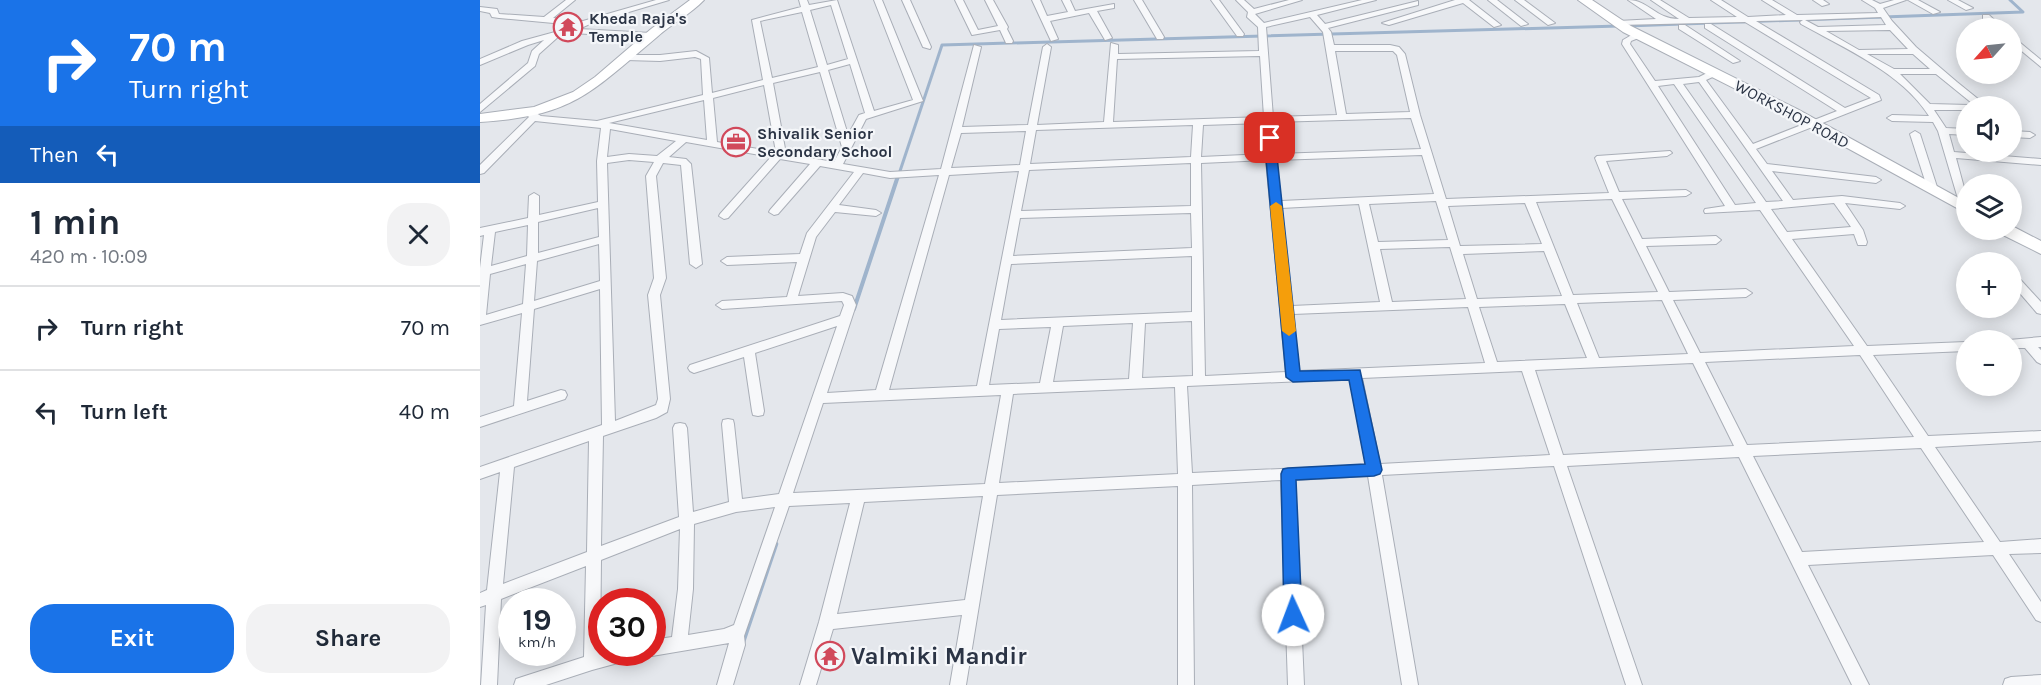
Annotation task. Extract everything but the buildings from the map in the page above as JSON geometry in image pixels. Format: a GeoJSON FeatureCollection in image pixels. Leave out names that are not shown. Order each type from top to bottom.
{"type":"FeatureCollection","features":[{"type":"Feature","properties":{"kind":"main road"},"geometry":{"type":"LineString","coordinates":[[480,118],[532,115],[584,92],[651,35],[698,0]]}},
{"type":"Feature","properties":{"kind":"main road","name":"WORKSHOP ROAD"},"geometry":{"type":"LineString","coordinates":[[1572,0],[1624,27],[1718,69],[1956,203]]}},
{"type":"Feature","properties":{"kind":"main road","name":"WORKSHOP ROAD"},"geometry":{"type":"LineString","coordinates":[[1584,0],[1624,27]]}},
{"type":"Feature","properties":{"kind":"main road"},"geometry":{"type":"LineString","coordinates":[[2022,238],[2041,248]]}},
{"type":"Feature","properties":{"kind":"street"},"geometry":{"type":"LineString","coordinates":[[546,20],[571,0]]}},
{"type":"Feature","properties":{"kind":"street"},"geometry":{"type":"LineString","coordinates":[[480,62],[516,47],[569,32],[583,23],[665,0]]}},
{"type":"Feature","properties":{"kind":"street"},"geometry":{"type":"LineString","coordinates":[[837,166],[859,120],[870,114],[912,104],[918,99],[878,0]]}},
{"type":"Feature","properties":{"kind":"street"},"geometry":{"type":"LineString","coordinates":[[906,0],[927,47]]}},
{"type":"Feature","properties":{"kind":"street"},"geometry":{"type":"LineString","coordinates":[[959,0],[975,33],[1004,27]]}},
{"type":"Feature","properties":{"kind":"street"},"geometry":{"type":"LineString","coordinates":[[989,0],[1009,41]]}},
{"type":"Feature","properties":{"kind":"street"},"geometry":{"type":"LineString","coordinates":[[982,390],[1050,43],[1045,19],[1036,0]]}},
{"type":"Feature","properties":{"kind":"street"},"geometry":{"type":"LineString","coordinates":[[1066,0],[1073,14]]}},
{"type":"Feature","properties":{"kind":"street"},"geometry":{"type":"LineString","coordinates":[[1138,0],[1160,37]]}},
{"type":"Feature","properties":{"kind":"street"},"geometry":{"type":"LineString","coordinates":[[1215,0],[1240,34]]}},
{"type":"Feature","properties":{"kind":"street"},"geometry":{"type":"LineString","coordinates":[[1239,0],[1252,12]]}},
{"type":"Feature","properties":{"kind":"street"},"geometry":{"type":"LineString","coordinates":[[1252,12],[1298,0]]}},
{"type":"Feature","properties":{"kind":"street"},"geometry":{"type":"LineString","coordinates":[[1262,32],[1312,14],[1372,0]]}},
{"type":"Feature","properties":{"kind":"street"},"geometry":{"type":"LineString","coordinates":[[1386,23],[1464,0],[1497,25]]}},
{"type":"Feature","properties":{"kind":"street"},"geometry":{"type":"LineString","coordinates":[[1492,0],[1524,24]]}},
{"type":"Feature","properties":{"kind":"street"},"geometry":{"type":"LineString","coordinates":[[1519,0],[1551,23]]}},
{"type":"Feature","properties":{"kind":"street"},"geometry":{"type":"LineString","coordinates":[[1632,0],[1665,22]]}},
{"type":"Feature","properties":{"kind":"street"},"geometry":{"type":"LineString","coordinates":[[1655,0],[1685,24],[1718,69],[1750,148],[1790,203]]}},
{"type":"Feature","properties":{"kind":"street"},"geometry":{"type":"LineString","coordinates":[[1715,0],[1876,97],[1870,102],[1750,148]]}},
{"type":"Feature","properties":{"kind":"street"},"geometry":{"type":"LineString","coordinates":[[1766,0],[1795,17]]}},
{"type":"Feature","properties":{"kind":"street"},"geometry":{"type":"LineString","coordinates":[[1866,0],[1938,71],[1969,96]]}},
{"type":"Feature","properties":{"kind":"street"},"geometry":{"type":"LineString","coordinates":[[1817,29],[1884,17],[1902,0]]}},
{"type":"Feature","properties":{"kind":"street"},"geometry":{"type":"LineString","coordinates":[[1912,0],[1936,12]]}},
{"type":"Feature","properties":{"kind":"street"},"geometry":{"type":"LineString","coordinates":[[1952,0],[1969,8]]}},
{"type":"Feature","properties":{"kind":"street"},"geometry":{"type":"LineString","coordinates":[[780,156],[756,19],[804,4],[833,1],[870,114]]}},
{"type":"Feature","properties":{"kind":"street"},"geometry":{"type":"LineString","coordinates":[[1325,31],[1413,2],[1435,20]]}},
{"type":"Feature","properties":{"kind":"street"},"geometry":{"type":"LineString","coordinates":[[804,4],[847,148]]}},
{"type":"Feature","properties":{"kind":"street"},"geometry":{"type":"LineString","coordinates":[[1045,19],[1112,6]]}},
{"type":"Feature","properties":{"kind":"street"},"geometry":{"type":"LineString","coordinates":[[480,9],[494,11],[495,15],[499,16],[583,23]]}},
{"type":"Feature","properties":{"kind":"street"},"geometry":{"type":"LineString","coordinates":[[1092,10],[1111,41],[1113,57],[1108,125]]}},
{"type":"Feature","properties":{"kind":"street"},"geometry":{"type":"LineString","coordinates":[[1252,12],[1250,15],[1262,32],[1271,157],[1293,377]]}},
{"type":"Feature","properties":{"kind":"street"},"geometry":{"type":"LineString","coordinates":[[1312,14],[1325,31],[1330,48],[1342,117]]}},
{"type":"Feature","properties":{"kind":"street"},"geometry":{"type":"LineString","coordinates":[[1624,27],[1665,22],[1708,26],[1795,17],[1884,17]]}},
{"type":"Feature","properties":{"kind":"street"},"geometry":{"type":"LineString","coordinates":[[1624,27],[1804,22],[1884,17]]}},
{"type":"Feature","properties":{"kind":"street"},"geometry":{"type":"LineString","coordinates":[[1804,22],[1892,72],[1928,107],[1943,131],[1956,175]]}},
{"type":"Feature","properties":{"kind":"street"},"geometry":{"type":"LineString","coordinates":[[1708,26],[1843,111]]}},
{"type":"Feature","properties":{"kind":"street"},"geometry":{"type":"LineString","coordinates":[[1624,27],[1626,44],[1732,209]]}},
{"type":"Feature","properties":{"kind":"street"},"geometry":{"type":"LineString","coordinates":[[569,32],[651,35]]}},
{"type":"Feature","properties":{"kind":"street"},"geometry":{"type":"LineString","coordinates":[[480,109],[532,64],[535,53],[555,36]]}},
{"type":"Feature","properties":{"kind":"street"},"geometry":{"type":"LineString","coordinates":[[881,396],[957,130],[978,47]]}},
{"type":"Feature","properties":{"kind":"street"},"geometry":{"type":"LineString","coordinates":[[1330,48],[1396,49],[1401,54],[1415,115],[1492,368]]}},
{"type":"Feature","properties":{"kind":"street"},"geometry":{"type":"LineString","coordinates":[[2022,48],[2041,64]]}},
{"type":"Feature","properties":{"kind":"street"},"geometry":{"type":"LineString","coordinates":[[1858,52],[1917,51]]}},
{"type":"Feature","properties":{"kind":"street"},"geometry":{"type":"LineString","coordinates":[[1113,57],[1262,53]]}},
{"type":"Feature","properties":{"kind":"street"},"geometry":{"type":"LineString","coordinates":[[626,57],[660,58],[691,54],[703,56],[710,97],[712,144]]}},
{"type":"Feature","properties":{"kind":"street"},"geometry":{"type":"LineString","coordinates":[[1652,84],[1678,83],[1752,54]]}},
{"type":"Feature","properties":{"kind":"street"},"geometry":{"type":"LineString","coordinates":[[601,125],[852,61]]}},
{"type":"Feature","properties":{"kind":"street"},"geometry":{"type":"LineString","coordinates":[[1892,72],[1938,71]]}},
{"type":"Feature","properties":{"kind":"street"},"geometry":{"type":"LineString","coordinates":[[1678,83],[1863,350],[2041,615]]}},
{"type":"Feature","properties":{"kind":"street"},"geometry":{"type":"LineString","coordinates":[[1928,107],[1956,107]]}},
{"type":"Feature","properties":{"kind":"street"},"geometry":{"type":"LineString","coordinates":[[480,171],[532,115],[860,170],[899,174],[1426,152]]}},
{"type":"Feature","properties":{"kind":"street"},"geometry":{"type":"LineString","coordinates":[[957,130],[1415,115]]}},
{"type":"Feature","properties":{"kind":"street"},"geometry":{"type":"LineString","coordinates":[[1892,118],[1936,119]]}},
{"type":"Feature","properties":{"kind":"street"},"geometry":{"type":"LineString","coordinates":[[1198,123],[1196,160],[1198,381]]}},
{"type":"Feature","properties":{"kind":"street"},"geometry":{"type":"LineString","coordinates":[[593,588],[603,430],[604,284],[601,125]]}},
{"type":"Feature","properties":{"kind":"street"},"geometry":{"type":"LineString","coordinates":[[1943,131],[1956,132]]}},
{"type":"Feature","properties":{"kind":"street"},"geometry":{"type":"LineString","coordinates":[[1915,134],[1933,190]]}},
{"type":"Feature","properties":{"kind":"street"},"geometry":{"type":"LineString","coordinates":[[2022,135],[2030,135]]}},
{"type":"Feature","properties":{"kind":"street"},"geometry":{"type":"LineString","coordinates":[[480,473],[658,411],[664,403],[654,295],[660,278],[651,185],[653,170],[660,159],[683,140]]}},
{"type":"Feature","properties":{"kind":"street"},"geometry":{"type":"LineString","coordinates":[[1667,153],[1600,158],[1615,196],[1638,243],[1861,685]]}},
{"type":"Feature","properties":{"kind":"street"},"geometry":{"type":"LineString","coordinates":[[1950,155],[2041,162]]}},
{"type":"Feature","properties":{"kind":"street"},"geometry":{"type":"LineString","coordinates":[[724,216],[780,156]]}},
{"type":"Feature","properties":{"kind":"street"},"geometry":{"type":"LineString","coordinates":[[602,161],[629,157],[683,161],[688,167],[696,264]]}},
{"type":"Feature","properties":{"kind":"street"},"geometry":{"type":"LineString","coordinates":[[774,212],[817,163]]}},
{"type":"Feature","properties":{"kind":"street"},"geometry":{"type":"LineString","coordinates":[[1764,167],[1876,180]]}},
{"type":"Feature","properties":{"kind":"street"},"geometry":{"type":"LineString","coordinates":[[791,301],[811,236],[860,170]]}},
{"type":"Feature","properties":{"kind":"street"},"geometry":{"type":"LineString","coordinates":[[1276,205],[1364,201],[1529,200],[1686,193]]}},
{"type":"Feature","properties":{"kind":"street"},"geometry":{"type":"LineString","coordinates":[[520,408],[532,258],[534,195]]}},
{"type":"Feature","properties":{"kind":"street"},"geometry":{"type":"LineString","coordinates":[[1784,236],[1860,236],[1837,199]]}},
{"type":"Feature","properties":{"kind":"street"},"geometry":{"type":"LineString","coordinates":[[1709,211],[1837,199],[1900,206]]}},
{"type":"Feature","properties":{"kind":"street"},"geometry":{"type":"LineString","coordinates":[[1529,200],[1595,363]]}},
{"type":"Feature","properties":{"kind":"street"},"geometry":{"type":"LineString","coordinates":[[1364,201],[1387,306]]}},
{"type":"Feature","properties":{"kind":"street"},"geometry":{"type":"LineString","coordinates":[[480,315],[485,231],[603,204]]}},
{"type":"Feature","properties":{"kind":"street"},"geometry":{"type":"LineString","coordinates":[[832,208],[876,213]]}},
{"type":"Feature","properties":{"kind":"street"},"geometry":{"type":"LineString","coordinates":[[1015,215],[1196,209]]}},
{"type":"Feature","properties":{"kind":"street"},"geometry":{"type":"LineString","coordinates":[[483,272],[603,238]]}},
{"type":"Feature","properties":{"kind":"street"},"geometry":{"type":"LineString","coordinates":[[1638,243],[1716,240]]}},
{"type":"Feature","properties":{"kind":"street"},"geometry":{"type":"LineString","coordinates":[[1373,246],[1548,247]]}},
{"type":"Feature","properties":{"kind":"street"},"geometry":{"type":"LineString","coordinates":[[1006,260],[1197,252]]}},
{"type":"Feature","properties":{"kind":"street"},"geometry":{"type":"LineString","coordinates":[[727,261],[804,258]]}},
{"type":"Feature","properties":{"kind":"street"},"geometry":{"type":"LineString","coordinates":[[480,321],[604,284]]}},
{"type":"Feature","properties":{"kind":"street"},"geometry":{"type":"LineString","coordinates":[[2022,289],[2041,310]]}},
{"type":"Feature","properties":{"kind":"street"},"geometry":{"type":"LineString","coordinates":[[1287,310],[1746,293]]}},
{"type":"Feature","properties":{"kind":"street"},"geometry":{"type":"LineString","coordinates":[[722,305],[846,298],[850,305],[788,500],[747,613],[736,633],[737,645],[725,685]]}},
{"type":"Feature","properties":{"kind":"street"},"geometry":{"type":"LineString","coordinates":[[994,325],[1198,316]]}},
{"type":"Feature","properties":{"kind":"street"},"geometry":{"type":"LineString","coordinates":[[694,368],[846,318]]}},
{"type":"Feature","properties":{"kind":"street"},"geometry":{"type":"LineString","coordinates":[[1135,384],[1139,318]]}},
{"type":"Feature","properties":{"kind":"street"},"geometry":{"type":"LineString","coordinates":[[1046,387],[1058,321]]}},
{"type":"Feature","properties":{"kind":"street"},"geometry":{"type":"LineString","coordinates":[[2022,343],[2041,342]]}},
{"type":"Feature","properties":{"kind":"street"},"geometry":{"type":"LineString","coordinates":[[2028,343],[2041,358]]}},
{"type":"Feature","properties":{"kind":"street"},"geometry":{"type":"LineString","coordinates":[[821,398],[1956,346]]}},
{"type":"Feature","properties":{"kind":"street"},"geometry":{"type":"LineString","coordinates":[[749,350],[758,411]]}},
{"type":"Feature","properties":{"kind":"street"},"geometry":{"type":"LineString","coordinates":[[1527,366],[1634,685]]}},
{"type":"Feature","properties":{"kind":"street"},"geometry":{"type":"LineString","coordinates":[[1355,374],[1374,470],[1410,685]]}},
{"type":"Feature","properties":{"kind":"street"},"geometry":{"type":"LineString","coordinates":[[1181,382],[1185,480],[1186,685]]}},
{"type":"Feature","properties":{"kind":"street"},"geometry":{"type":"LineString","coordinates":[[958,685],[1008,389]]}},
{"type":"Feature","properties":{"kind":"street"},"geometry":{"type":"LineString","coordinates":[[480,422],[561,395]]}},
{"type":"Feature","properties":{"kind":"street"},"geometry":{"type":"LineString","coordinates":[[728,424],[736,506]]}},
{"type":"Feature","properties":{"kind":"street"},"geometry":{"type":"LineString","coordinates":[[679,642],[686,602],[687,520],[680,428]]}},
{"type":"Feature","properties":{"kind":"street"},"geometry":{"type":"LineString","coordinates":[[487,597],[687,520],[736,506],[788,500],[2041,436]]}},
{"type":"Feature","properties":{"kind":"street"},"geometry":{"type":"LineString","coordinates":[[489,685],[487,597],[508,463]]}},
{"type":"Feature","properties":{"kind":"street"},"geometry":{"type":"LineString","coordinates":[[1288,474],[1296,685]]}},
{"type":"Feature","properties":{"kind":"street"},"geometry":{"type":"LineString","coordinates":[[808,685],[827,622],[859,495]]}},
{"type":"Feature","properties":{"kind":"street"},"geometry":{"type":"LineString","coordinates":[[1797,559],[2041,546]]}},
{"type":"Feature","properties":{"kind":"street"},"geometry":{"type":"LineString","coordinates":[[827,622],[971,607]]}},
{"type":"Feature","properties":{"kind":"street"},"geometry":{"type":"LineString","coordinates":[[666,645],[724,637],[736,633]]}},
{"type":"Feature","properties":{"kind":"street"},"geometry":{"type":"LineString","coordinates":[[522,685],[588,663]]}},
{"type":"Feature","properties":{"kind":"street"},"geometry":{"type":"LineString","coordinates":[[2011,685],[2041,683]]}},
{"type":"Feature","properties":{"kind":"waterway"},"geometry":{"type":"LineString","coordinates":[[1627,26],[2023,12],[2010,0]]}},
{"type":"Feature","properties":{"kind":"waterway"},"geometry":{"type":"LineString","coordinates":[[898,177],[942,45],[1619,26]]}},
{"type":"Feature","properties":{"kind":"waterway"},"geometry":{"type":"LineString","coordinates":[[854,309],[898,176]]}},
{"type":"Feature","properties":{"kind":"waterway"},"geometry":{"type":"LineString","coordinates":[[743,642],[776,544]]}},
{"type":"Feature","properties":{"kind":"slow traffic"},"geometry":{"type":"LineString","coordinates":[[1276,206],[1289,331]]}},
{"type":"Feature","properties":{"kind":"place","name":"Kheda Raja's Temple"},"geometry":{"type":"Point","coordinates":[568,27]}},
{"type":"Feature","properties":{"kind":"place","name":"Shivalik Senior Secondary School"},"geometry":{"type":"Point","coordinates":[736,142]}},
{"type":"Feature","properties":{"kind":"place","name":"Valmiki Mandir"},"geometry":{"type":"Point","coordinates":[830,656]}},
{"type":"Feature","properties":{"kind":"route"},"geometry":{"type":"LineString","coordinates":[[1270,138],[1293,377],[1355,374],[1374,470],[1288,474],[1293,615]]}}]}
